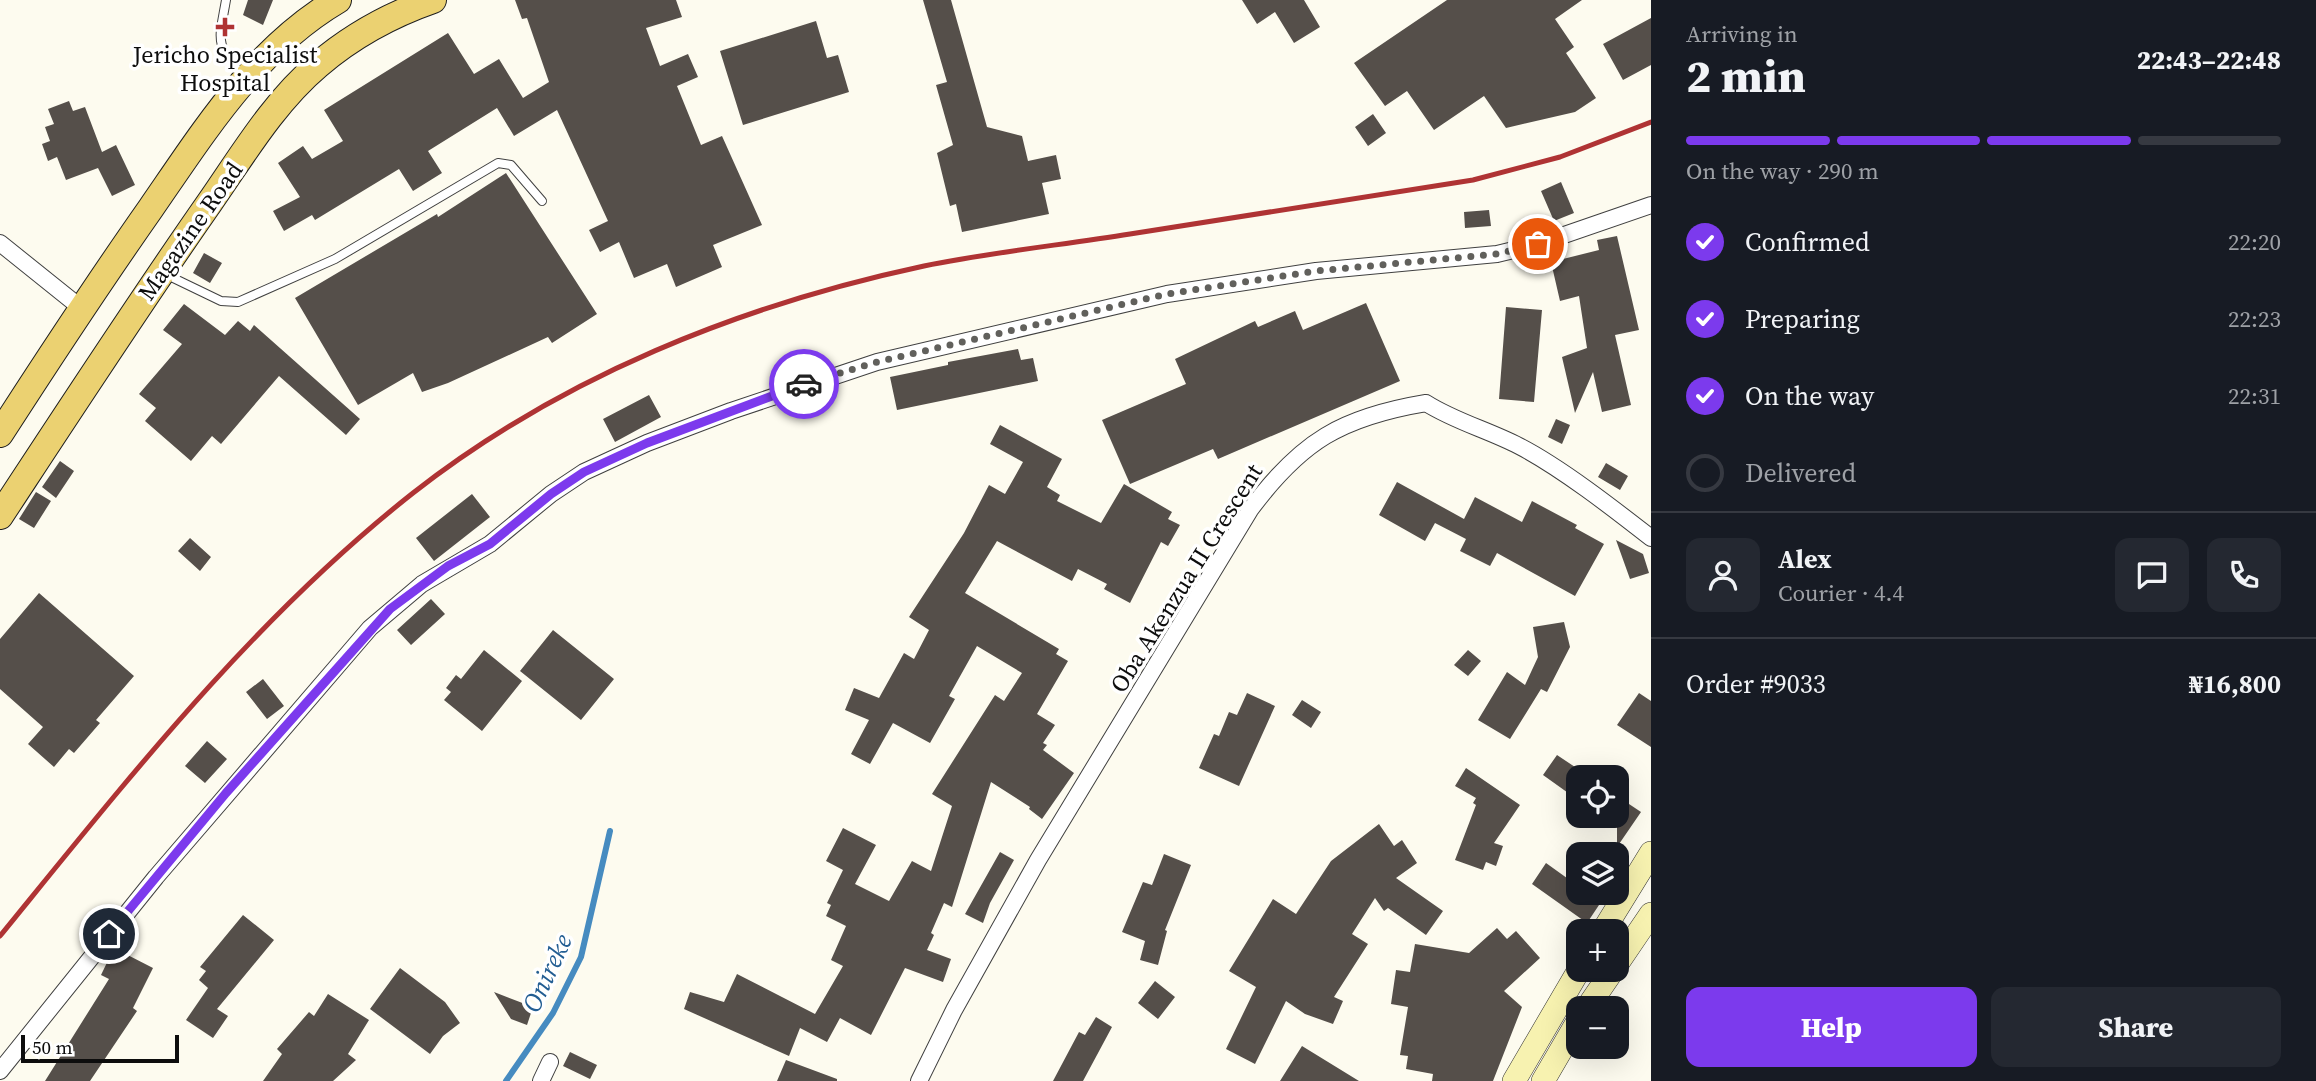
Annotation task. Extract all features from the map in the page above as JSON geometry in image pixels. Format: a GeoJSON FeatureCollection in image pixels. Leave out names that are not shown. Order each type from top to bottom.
{"type":"FeatureCollection","features":[{"type":"Feature","properties":{"kind":"main road","name":"Magazine Road"},"geometry":{"type":"LineString","coordinates":[[0,434],[81,308],[245,78],[279,43],[338,0]]}},
{"type":"Feature","properties":{"kind":"main road","name":"Magazine Road"},"geometry":{"type":"LineString","coordinates":[[0,516],[161,272],[247,150],[303,78],[359,34],[401,12],[433,0]]}},
{"type":"Feature","properties":{"kind":"main road"},"geometry":{"type":"LineString","coordinates":[[1610,919],[1651,853]]}},
{"type":"Feature","properties":{"kind":"main road"},"geometry":{"type":"LineString","coordinates":[[1629,946],[1651,914]]}},
{"type":"Feature","properties":{"kind":"main road"},"geometry":{"type":"LineString","coordinates":[[1514,1081],[1573,982]]}},
{"type":"Feature","properties":{"kind":"main road"},"geometry":{"type":"LineString","coordinates":[[1543,1081],[1566,1042]]}},
{"type":"Feature","properties":{"kind":"street"},"geometry":{"type":"LineString","coordinates":[[0,1071],[156,877],[370,628],[422,584],[490,544],[551,494],[584,472],[647,443],[731,411],[877,362],[1167,294],[1316,271],[1497,254],[1538,244],[1651,205]]}},
{"type":"Feature","properties":{"kind":"street"},"geometry":{"type":"LineString","coordinates":[[0,243],[81,308]]}},
{"type":"Feature","properties":{"kind":"street","name":"Oba Akenzua II Crescent"},"geometry":{"type":"LineString","coordinates":[[919,1081],[954,1010],[1038,860],[1250,510],[1286,463],[1308,447],[1360,419],[1426,403],[1445,415],[1479,426],[1522,447],[1651,538]]}},
{"type":"Feature","properties":{"kind":"street"},"geometry":{"type":"LineString","coordinates":[[541,1081],[550,1062]]}},
{"type":"Feature","properties":{"kind":"lane"},"geometry":{"type":"LineString","coordinates":[[226,0],[219,39],[222,50],[245,78]]}},
{"type":"Feature","properties":{"kind":"lane"},"geometry":{"type":"LineString","coordinates":[[161,272],[221,301],[238,302],[335,259],[498,163],[511,165],[542,201]]}},
{"type":"Feature","properties":{"kind":"building"},"geometry":{"type":"Polygon","coordinates":[[[248,0],[273,0],[263,25],[243,15],[248,0]]]}},
{"type":"Feature","properties":{"kind":"building"},"geometry":{"type":"Polygon","coordinates":[[[515,0],[676,0],[682,17],[646,28],[660,66],[688,54],[698,77],[677,86],[701,145],[722,136],[762,225],[713,245],[722,267],[676,287],[667,264],[634,278],[619,242],[600,252],[589,230],[608,221],[557,110],[514,136],[497,108],[428,151],[442,173],[413,191],[399,169],[315,220],[312,215],[284,231],[273,211],[300,197],[278,163],[303,146],[312,159],[343,141],[324,110],[448,33],[474,74],[499,59],[523,98],[549,82],[527,18],[522,19],[515,0]]]}},
{"type":"Feature","properties":{"kind":"building"},"geometry":{"type":"Polygon","coordinates":[[[923,0],[951,0],[987,127],[1022,136],[1028,161],[1056,155],[1061,179],[1042,183],[1049,214],[962,232],[956,204],[950,206],[937,153],[953,145],[936,85],[947,82],[923,0]]]}},
{"type":"Feature","properties":{"kind":"building"},"geometry":{"type":"Polygon","coordinates":[[[1242,0],[1304,0],[1320,27],[1294,43],[1275,12],[1257,24],[1242,0]]]}},
{"type":"Feature","properties":{"kind":"building"},"geometry":{"type":"Polygon","coordinates":[[[1447,0],[1582,0],[1555,19],[1574,47],[1566,53],[1596,98],[1575,112],[1506,128],[1484,96],[1434,130],[1407,91],[1385,106],[1354,63],[1447,0]]]}},
{"type":"Feature","properties":{"kind":"building"},"geometry":{"type":"Polygon","coordinates":[[[1651,18],[1651,65],[1623,80],[1603,44],[1651,18]]]}},
{"type":"Feature","properties":{"kind":"building"},"geometry":{"type":"Polygon","coordinates":[[[816,21],[827,58],[838,55],[849,92],[743,125],[720,51],[816,21]]]}},
{"type":"Feature","properties":{"kind":"building"},"geometry":{"type":"Polygon","coordinates":[[[69,101],[73,111],[85,107],[102,152],[116,145],[135,185],[112,196],[98,168],[66,180],[57,157],[48,161],[42,144],[50,141],[45,127],[54,124],[48,109],[69,101]]]}},
{"type":"Feature","properties":{"kind":"building"},"geometry":{"type":"Polygon","coordinates":[[[1373,114],[1386,133],[1368,146],[1355,127],[1373,114]]]}},
{"type":"Feature","properties":{"kind":"building"},"geometry":{"type":"Polygon","coordinates":[[[506,173],[597,314],[552,343],[548,337],[448,383],[422,392],[413,373],[358,405],[295,298],[437,214],[438,217],[506,173]]]}},
{"type":"Feature","properties":{"kind":"building"},"geometry":{"type":"Polygon","coordinates":[[[1561,182],[1574,213],[1554,221],[1541,191],[1561,182]]]}},
{"type":"Feature","properties":{"kind":"building"},"geometry":{"type":"Polygon","coordinates":[[[1489,210],[1491,226],[1465,228],[1464,212],[1489,210]]]}},
{"type":"Feature","properties":{"kind":"building"},"geometry":{"type":"Polygon","coordinates":[[[1617,236],[1639,330],[1615,335],[1631,405],[1602,412],[1593,372],[1575,413],[1562,357],[1587,348],[1579,296],[1560,301],[1551,262],[1599,250],[1597,240],[1617,236]]]}},
{"type":"Feature","properties":{"kind":"building"},"geometry":{"type":"Polygon","coordinates":[[[204,253],[222,263],[210,283],[193,273],[204,253]]]}},
{"type":"Feature","properties":{"kind":"building"},"geometry":{"type":"Polygon","coordinates":[[[1366,303],[1400,381],[1218,459],[1213,449],[1130,484],[1102,420],[1186,384],[1175,359],[1255,321],[1258,327],[1295,311],[1303,330],[1366,303]]]}},
{"type":"Feature","properties":{"kind":"building"},"geometry":{"type":"Polygon","coordinates":[[[184,304],[225,335],[238,321],[250,331],[254,325],[360,419],[346,435],[279,376],[221,444],[212,436],[191,461],[145,421],[156,408],[139,394],[182,344],[163,330],[184,304]]]}},
{"type":"Feature","properties":{"kind":"building"},"geometry":{"type":"Polygon","coordinates":[[[1506,307],[1542,310],[1534,402],[1499,399],[1506,307]]]}},
{"type":"Feature","properties":{"kind":"building"},"geometry":{"type":"Polygon","coordinates":[[[1018,349],[1021,360],[1033,358],[1038,381],[897,410],[890,377],[948,365],[948,362],[1018,349]]]}},
{"type":"Feature","properties":{"kind":"building"},"geometry":{"type":"Polygon","coordinates":[[[649,395],[661,417],[615,442],[603,419],[649,395]]]}},
{"type":"Feature","properties":{"kind":"building"},"geometry":{"type":"Polygon","coordinates":[[[1556,419],[1570,425],[1562,444],[1548,437],[1556,419]]]}},
{"type":"Feature","properties":{"kind":"building"},"geometry":{"type":"Polygon","coordinates":[[[1000,425],[1062,459],[1047,487],[1060,495],[1057,501],[1101,523],[1124,484],[1172,512],[1168,519],[1180,525],[1168,546],[1161,542],[1130,603],[1104,589],[1107,584],[1078,569],[1072,581],[997,541],[965,593],[1059,649],[1056,654],[1068,661],[1037,714],[1055,725],[1043,743],[1047,745],[1043,750],[1074,773],[1042,819],[1029,809],[1030,807],[991,782],[952,907],[944,903],[931,933],[934,935],[927,950],[951,959],[943,982],[905,968],[871,1035],[840,1018],[827,1042],[800,1028],[789,1056],[684,1009],[690,992],[724,1002],[737,974],[815,1014],[843,966],[831,960],[846,926],[826,916],[831,905],[827,903],[843,870],[826,861],[843,828],[876,845],[855,884],[889,901],[912,861],[931,871],[952,806],[932,794],[995,695],[1004,701],[1022,673],[977,646],[949,696],[955,699],[930,743],[893,723],[870,764],[851,754],[869,720],[845,710],[854,688],[879,698],[904,653],[914,659],[929,630],[909,617],[964,533],[989,485],[1005,494],[1023,462],[990,444],[1000,425]]]}},
{"type":"Feature","properties":{"kind":"building"},"geometry":{"type":"Polygon","coordinates":[[[60,461],[74,471],[56,498],[42,487],[60,461]]]}},
{"type":"Feature","properties":{"kind":"building"},"geometry":{"type":"Polygon","coordinates":[[[1606,463],[1628,476],[1620,490],[1598,477],[1606,463]]]}},
{"type":"Feature","properties":{"kind":"building"},"geometry":{"type":"Polygon","coordinates":[[[1397,482],[1464,519],[1475,497],[1522,522],[1532,501],[1577,525],[1575,528],[1604,544],[1575,596],[1497,553],[1490,566],[1460,551],[1466,539],[1435,523],[1425,541],[1379,515],[1397,482]]]}},
{"type":"Feature","properties":{"kind":"building"},"geometry":{"type":"Polygon","coordinates":[[[36,492],[51,501],[34,528],[19,519],[36,492]]]}},
{"type":"Feature","properties":{"kind":"building"},"geometry":{"type":"Polygon","coordinates":[[[472,494],[490,517],[434,561],[416,538],[472,494]]]}},
{"type":"Feature","properties":{"kind":"building"},"geometry":{"type":"Polygon","coordinates":[[[190,538],[211,557],[200,571],[178,551],[190,538]]]}},
{"type":"Feature","properties":{"kind":"building"},"geometry":{"type":"Polygon","coordinates":[[[1616,540],[1643,554],[1649,573],[1630,579],[1616,540]]]}},
{"type":"Feature","properties":{"kind":"building"},"geometry":{"type":"Polygon","coordinates":[[[39,593],[134,676],[96,720],[100,723],[74,753],[69,749],[54,767],[28,744],[43,727],[0,689],[0,639],[39,593]]]}},
{"type":"Feature","properties":{"kind":"building"},"geometry":{"type":"Polygon","coordinates":[[[431,599],[445,614],[411,645],[397,630],[431,599]]]}},
{"type":"Feature","properties":{"kind":"building"},"geometry":{"type":"Polygon","coordinates":[[[1564,622],[1570,647],[1547,692],[1541,689],[1510,739],[1478,720],[1507,672],[1525,685],[1538,657],[1533,627],[1564,622]]]}},
{"type":"Feature","properties":{"kind":"building"},"geometry":{"type":"Polygon","coordinates":[[[553,630],[614,679],[581,720],[520,671],[553,630]]]}},
{"type":"Feature","properties":{"kind":"building"},"geometry":{"type":"Polygon","coordinates":[[[484,650],[522,681],[482,731],[444,700],[451,692],[446,688],[456,675],[461,679],[484,650]]]}},
{"type":"Feature","properties":{"kind":"building"},"geometry":{"type":"Polygon","coordinates":[[[1468,650],[1481,661],[1468,676],[1454,665],[1468,650]]]}},
{"type":"Feature","properties":{"kind":"building"},"geometry":{"type":"Polygon","coordinates":[[[263,679],[284,706],[267,719],[246,692],[263,679]]]}},
{"type":"Feature","properties":{"kind":"building"},"geometry":{"type":"Polygon","coordinates":[[[1247,693],[1275,706],[1239,786],[1199,768],[1214,734],[1219,736],[1229,712],[1237,715],[1247,693]]]}},
{"type":"Feature","properties":{"kind":"building"},"geometry":{"type":"Polygon","coordinates":[[[1639,693],[1651,701],[1651,747],[1617,725],[1639,693]]]}},
{"type":"Feature","properties":{"kind":"building"},"geometry":{"type":"Polygon","coordinates":[[[1302,700],[1321,712],[1311,728],[1292,715],[1302,700]]]}},
{"type":"Feature","properties":{"kind":"building"},"geometry":{"type":"Polygon","coordinates":[[[207,741],[227,759],[205,783],[185,766],[207,741]]]}},
{"type":"Feature","properties":{"kind":"building"},"geometry":{"type":"Polygon","coordinates":[[[1557,755],[1572,765],[1566,765],[1566,791],[1543,775],[1557,755]]]}},
{"type":"Feature","properties":{"kind":"building"},"geometry":{"type":"Polygon","coordinates":[[[1466,768],[1520,805],[1494,843],[1503,846],[1496,866],[1486,862],[1483,870],[1455,860],[1476,805],[1473,803],[1476,798],[1455,786],[1466,768]]]}},
{"type":"Feature","properties":{"kind":"building"},"geometry":{"type":"Polygon","coordinates":[[[1629,804],[1641,812],[1620,842],[1617,842],[1617,828],[1629,828],[1629,804]]]}},
{"type":"Feature","properties":{"kind":"building"},"geometry":{"type":"Polygon","coordinates":[[[1379,824],[1394,846],[1402,840],[1417,863],[1396,878],[1443,911],[1426,935],[1388,908],[1384,911],[1375,898],[1352,934],[1368,944],[1334,997],[1343,1001],[1333,1024],[1305,1014],[1286,1001],[1255,1064],[1226,1049],[1256,987],[1229,971],[1273,899],[1296,914],[1331,861],[1379,824]]]}},
{"type":"Feature","properties":{"kind":"building"},"geometry":{"type":"Polygon","coordinates":[[[1000,852],[1014,860],[990,903],[983,923],[965,914],[1000,852]]]}},
{"type":"Feature","properties":{"kind":"building"},"geometry":{"type":"Polygon","coordinates":[[[1164,854],[1191,865],[1165,930],[1167,931],[1158,965],[1140,960],[1145,941],[1122,932],[1143,882],[1152,885],[1164,854]]]}},
{"type":"Feature","properties":{"kind":"building"},"geometry":{"type":"Polygon","coordinates":[[[1546,863],[1566,877],[1566,905],[1599,905],[1590,919],[1581,919],[1532,884],[1546,863]]]}},
{"type":"Feature","properties":{"kind":"building"},"geometry":{"type":"Polygon","coordinates":[[[243,915],[274,940],[217,1009],[228,1016],[213,1038],[186,1020],[208,988],[199,980],[206,971],[200,967],[243,915]]]}},
{"type":"Feature","properties":{"kind":"building"},"geometry":{"type":"Polygon","coordinates":[[[1497,928],[1507,939],[1516,931],[1540,958],[1504,991],[1522,1007],[1493,1081],[1432,1081],[1433,1074],[1406,1069],[1408,1056],[1400,1055],[1408,1007],[1391,1004],[1396,970],[1410,972],[1415,944],[1469,953],[1497,928]]]}},
{"type":"Feature","properties":{"kind":"building"},"geometry":{"type":"Polygon","coordinates":[[[114,948],[153,968],[133,1008],[137,1011],[90,1081],[45,1081],[109,979],[101,975],[114,948]]]}},
{"type":"Feature","properties":{"kind":"building"},"geometry":{"type":"Polygon","coordinates":[[[400,968],[445,1002],[460,1023],[443,1036],[430,1054],[370,1009],[400,968]]]}},
{"type":"Feature","properties":{"kind":"building"},"geometry":{"type":"Polygon","coordinates":[[[1155,981],[1175,997],[1158,1019],[1138,1003],[1155,981]]]}},
{"type":"Feature","properties":{"kind":"building"},"geometry":{"type":"Polygon","coordinates":[[[494,992],[533,1007],[527,1025],[511,1019],[494,992]]]}},
{"type":"Feature","properties":{"kind":"building"},"geometry":{"type":"Polygon","coordinates":[[[328,994],[369,1020],[348,1054],[356,1060],[333,1081],[263,1081],[282,1054],[277,1049],[309,1012],[314,1016],[328,994]]]}},
{"type":"Feature","properties":{"kind":"building"},"geometry":{"type":"Polygon","coordinates":[[[1096,1017],[1112,1027],[1083,1081],[1053,1081],[1079,1032],[1085,1035],[1096,1017]]]}},
{"type":"Feature","properties":{"kind":"building"},"geometry":{"type":"Polygon","coordinates":[[[1302,1046],[1359,1081],[1280,1081],[1302,1046]]]}},
{"type":"Feature","properties":{"kind":"building"},"geometry":{"type":"Polygon","coordinates":[[[570,1052],[597,1065],[590,1079],[563,1066],[570,1052]]]}},
{"type":"Feature","properties":{"kind":"building"},"geometry":{"type":"Polygon","coordinates":[[[786,1060],[837,1079],[837,1081],[777,1081],[786,1060]]]}},
{"type":"Feature","properties":{"kind":"waterway","name":"Onireke"},"geometry":{"type":"LineString","coordinates":[[506,1081],[553,1013],[581,957],[610,831]]}},
{"type":"Feature","properties":{"kind":"railway"},"geometry":{"type":"LineString","coordinates":[[0,936],[145,760],[246,647],[299,593],[413,493],[470,452],[591,380],[721,324],[856,282],[975,257],[1473,180],[1560,157],[1651,122]]}},
{"type":"Feature","properties":{"kind":"way so far"},"geometry":{"type":"LineString","coordinates":[[804,384],[877,362],[1167,294],[1316,271],[1497,254],[1538,244]]}},
{"type":"Feature","properties":{"kind":"place","name":"Jericho Specialist Hospital"},"geometry":{"type":"Point","coordinates":[225,27]}},
{"type":"Feature","properties":{"kind":"route"},"geometry":{"type":"LineString","coordinates":[[109,934],[226,793],[370,628],[390,609],[448,566],[490,544],[551,494],[584,472],[647,443],[804,384]]}}]}
